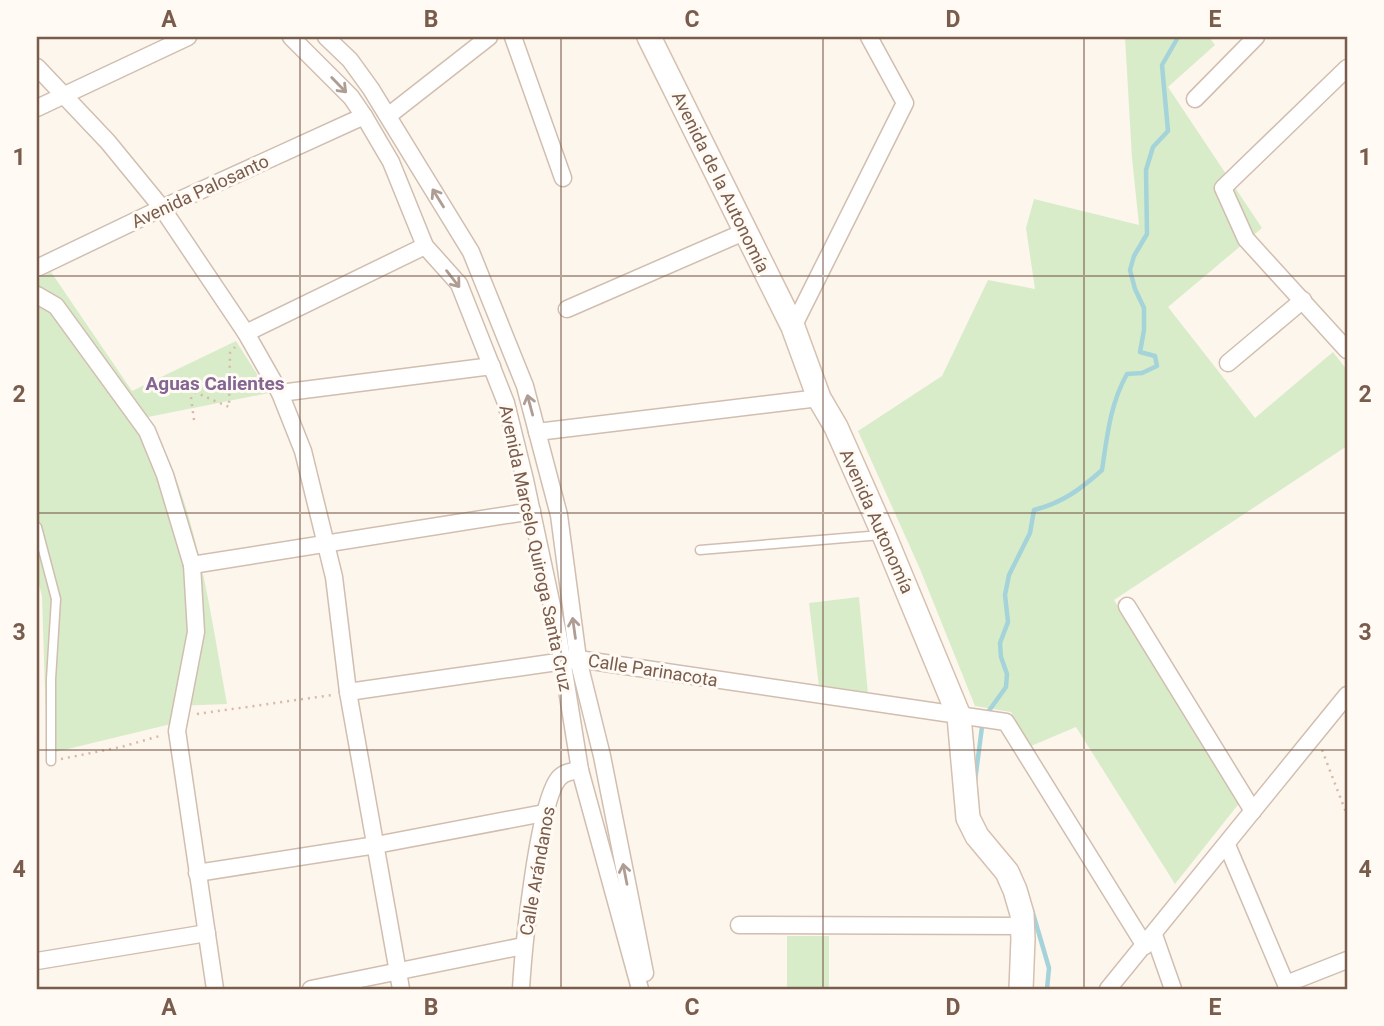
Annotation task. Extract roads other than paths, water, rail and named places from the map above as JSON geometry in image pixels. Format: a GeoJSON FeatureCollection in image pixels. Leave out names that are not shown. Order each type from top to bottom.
{"type":"FeatureCollection","features":[{"type":"Feature","properties":{"kind":"street"},"geometry":{"type":"LineString","coordinates":[[37,108],[188,37]]}},
{"type":"Feature","properties":{"kind":"street","name":"Avenida Marcelo Quiroga Santa Cruz"},"geometry":{"type":"LineString","coordinates":[[291,37],[351,97],[364,116],[391,162],[425,246],[459,284],[506,403],[532,511],[580,770],[639,989]]}},
{"type":"Feature","properties":{"kind":"street","name":"Avenida Marcelo Quiroga Santa Cruz"},"geometry":{"type":"LineString","coordinates":[[326,37],[351,60],[471,251],[525,386],[559,515],[578,659],[601,756],[648,989]]}},
{"type":"Feature","properties":{"kind":"street"},"geometry":{"type":"LineString","coordinates":[[388,116],[489,37]]}},
{"type":"Feature","properties":{"kind":"street"},"geometry":{"type":"LineString","coordinates":[[513,37],[563,178]]}},
{"type":"Feature","properties":{"kind":"street","name":"Avenida de la Autonomía"},"geometry":{"type":"LineString","coordinates":[[649,37],[793,327]]}},
{"type":"Feature","properties":{"kind":"street"},"geometry":{"type":"LineString","coordinates":[[793,327],[905,103],[869,37]]}},
{"type":"Feature","properties":{"kind":"street"},"geometry":{"type":"LineString","coordinates":[[1195,99],[1256,37]]}},
{"type":"Feature","properties":{"kind":"street"},"geometry":{"type":"LineString","coordinates":[[37,66],[108,142],[162,208],[246,334],[280,393],[303,451],[334,577],[348,692],[401,989]]}},
{"type":"Feature","properties":{"kind":"street"},"geometry":{"type":"LineString","coordinates":[[1347,68],[1223,188],[1246,239],[1347,350]]}},
{"type":"Feature","properties":{"kind":"street","name":"Avenida Palosanto"},"geometry":{"type":"LineString","coordinates":[[37,268],[364,116]]}},
{"type":"Feature","properties":{"kind":"street"},"geometry":{"type":"LineString","coordinates":[[567,309],[744,232]]}},
{"type":"Feature","properties":{"kind":"street"},"geometry":{"type":"LineString","coordinates":[[246,334],[425,246]]}},
{"type":"Feature","properties":{"kind":"street"},"geometry":{"type":"LineString","coordinates":[[37,295],[56,306],[147,431],[166,475],[192,565],[196,632],[177,731],[215,989]]}},
{"type":"Feature","properties":{"kind":"street"},"geometry":{"type":"LineString","coordinates":[[1228,363],[1303,300]]}},
{"type":"Feature","properties":{"kind":"street","name":"Avenida Autonomía"},"geometry":{"type":"LineString","coordinates":[[793,327],[819,398],[836,427],[884,535],[959,716],[968,818],[977,836],[1007,872],[1016,890],[1022,926],[1021,989]]}},
{"type":"Feature","properties":{"kind":"street"},"geometry":{"type":"LineString","coordinates":[[280,393],[492,366]]}},
{"type":"Feature","properties":{"kind":"street"},"geometry":{"type":"LineString","coordinates":[[537,432],[819,398]]}},
{"type":"Feature","properties":{"kind":"street"},"geometry":{"type":"LineString","coordinates":[[192,565],[532,511]]}},
{"type":"Feature","properties":{"kind":"street"},"geometry":{"type":"LineString","coordinates":[[1127,606],[1253,811]]}},
{"type":"Feature","properties":{"kind":"street","name":"Calle Parinacota"},"geometry":{"type":"LineString","coordinates":[[348,692],[578,659],[1006,722],[1150,941]]}},
{"type":"Feature","properties":{"kind":"street"},"geometry":{"type":"LineString","coordinates":[[1108,989],[1150,941],[1347,695]]}},
{"type":"Feature","properties":{"kind":"street","name":"Calle Arándanos"},"geometry":{"type":"LineString","coordinates":[[521,989],[523,946],[544,813],[558,778],[570,771],[580,770]]}},
{"type":"Feature","properties":{"kind":"street"},"geometry":{"type":"LineString","coordinates":[[197,873],[376,845],[544,813]]}},
{"type":"Feature","properties":{"kind":"street"},"geometry":{"type":"LineString","coordinates":[[1227,845],[1287,987],[1347,960]]}},
{"type":"Feature","properties":{"kind":"street"},"geometry":{"type":"LineString","coordinates":[[739,925],[1022,926]]}},
{"type":"Feature","properties":{"kind":"street"},"geometry":{"type":"LineString","coordinates":[[37,961],[206,933]]}},
{"type":"Feature","properties":{"kind":"street"},"geometry":{"type":"LineString","coordinates":[[1150,941],[1173,989]]}},
{"type":"Feature","properties":{"kind":"street"},"geometry":{"type":"LineString","coordinates":[[311,989],[523,946]]}},
{"type":"Feature","properties":{"kind":"lane"},"geometry":{"type":"LineString","coordinates":[[37,527],[55,599],[51,761]]}},
{"type":"Feature","properties":{"kind":"lane"},"geometry":{"type":"LineString","coordinates":[[700,550],[884,535]]}},
{"type":"Feature","properties":{"kind":"waterway"},"geometry":{"type":"LineString","coordinates":[[975,781],[983,719],[1006,687],[1007,674],[1001,657],[1000,643],[1008,622],[1005,595],[1009,575],[1030,533],[1034,510],[1071,494],[1102,470],[1113,409],[1121,385],[1127,374],[1142,373],[1157,366],[1155,356],[1140,352],[1144,308],[1130,270],[1134,256],[1147,234],[1146,170],[1153,147],[1168,131],[1162,65],[1176,37]]}},
{"type":"Feature","properties":{"kind":"waterway"},"geometry":{"type":"LineString","coordinates":[[1032,910],[1049,968],[1047,989]]}},
{"type":"Feature","properties":{"kind":"district","name":"Aguas Calientes"},"geometry":{"type":"Point","coordinates":[215,383]}}]}
